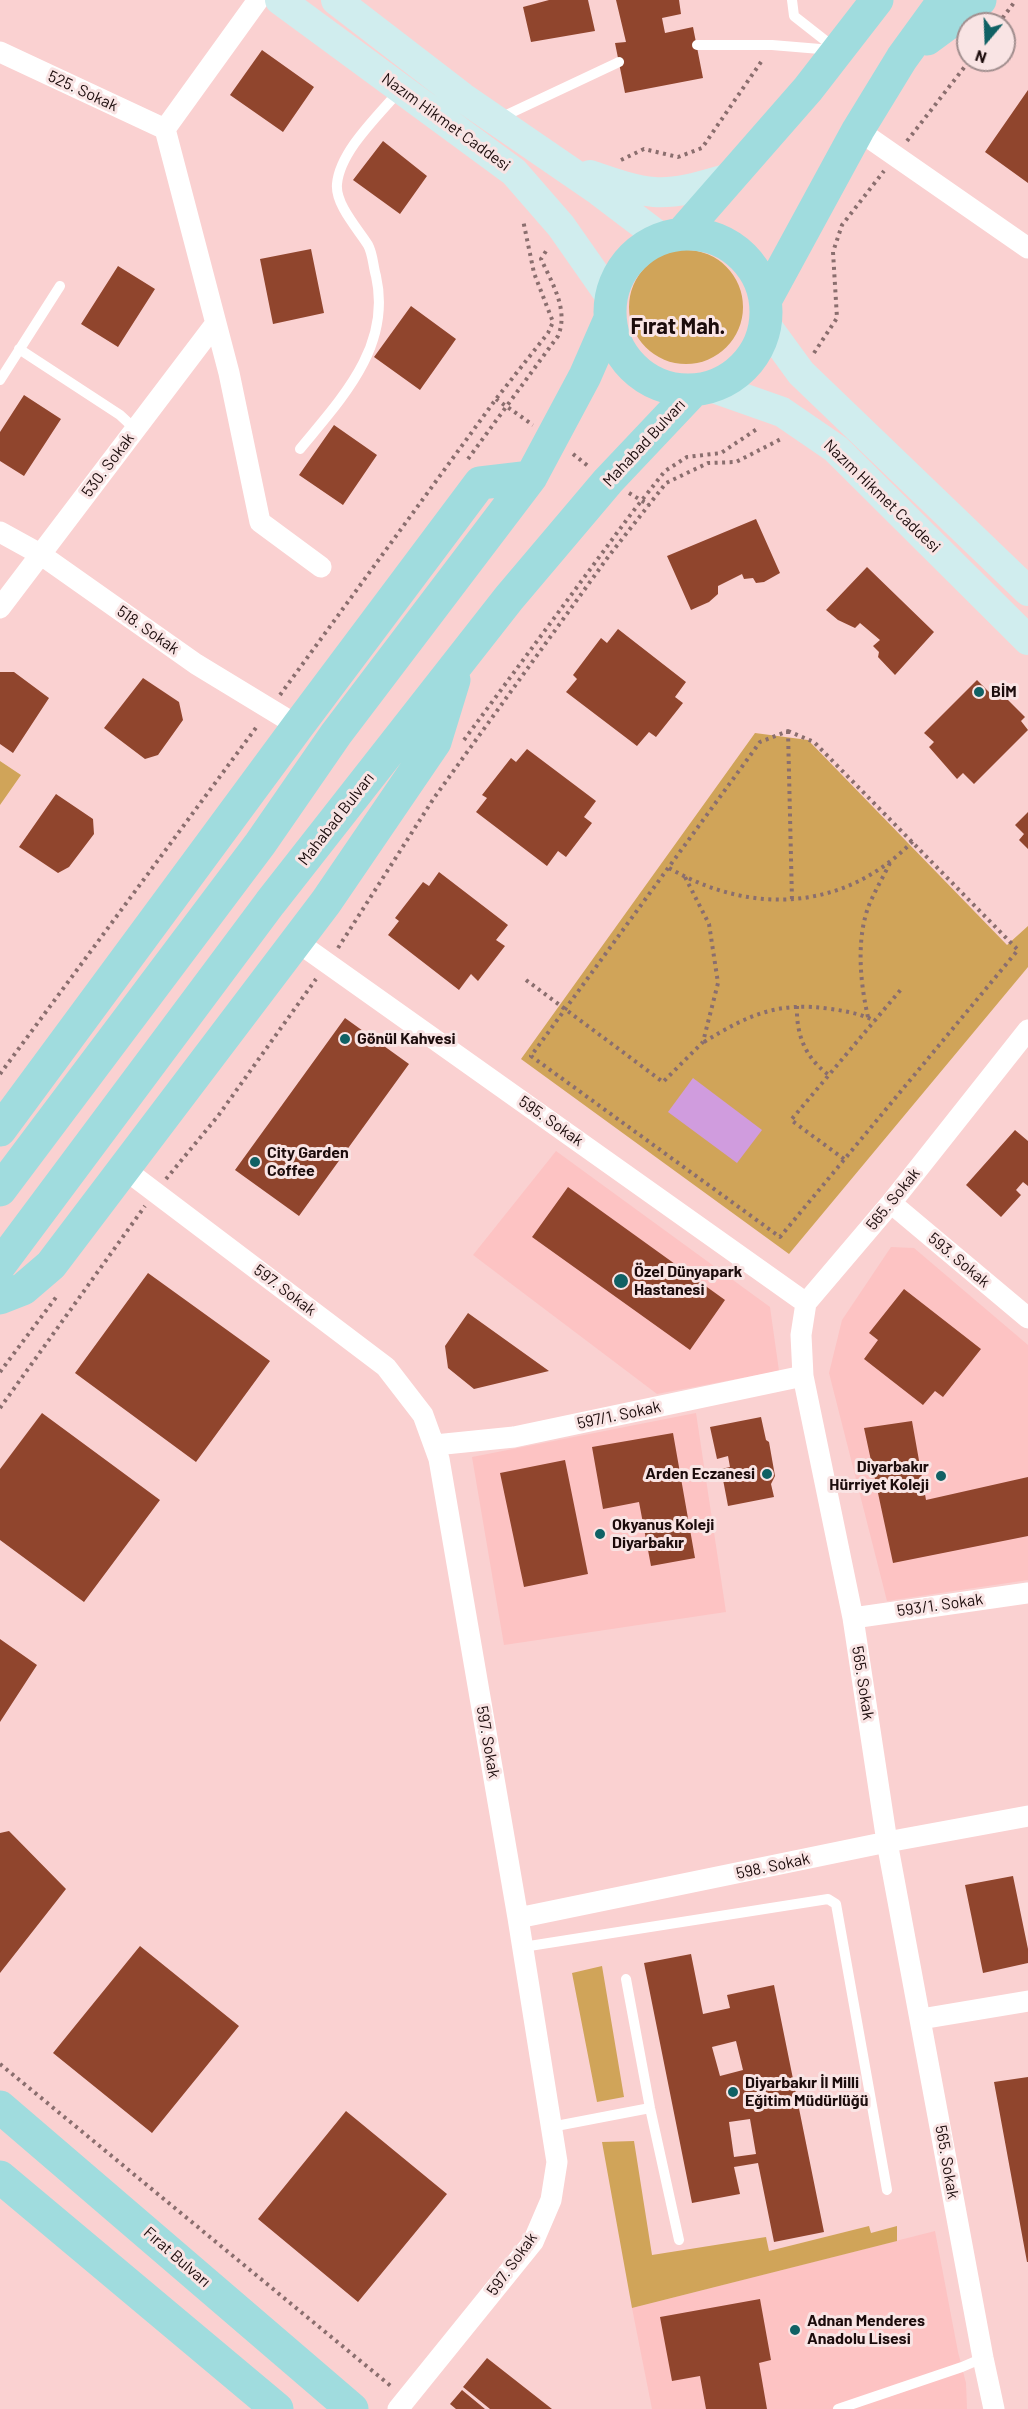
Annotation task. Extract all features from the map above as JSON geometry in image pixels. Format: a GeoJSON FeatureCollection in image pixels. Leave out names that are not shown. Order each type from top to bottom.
{"type":"FeatureCollection","features":[{"type":"Feature","properties":{"kind":"main road","name":"Nazım Hikmet Caddesi"},"geometry":{"type":"LineString","coordinates":[[280,0],[514,172],[561,226],[610,308]]}},
{"type":"Feature","properties":{"kind":"main road","name":"Nazım Hikmet Caddesi"},"geometry":{"type":"LineString","coordinates":[[336,0],[462,97],[557,162],[672,235]]}},
{"type":"Feature","properties":{"kind":"main road"},"geometry":{"type":"LineString","coordinates":[[838,51],[863,0]]}},
{"type":"Feature","properties":{"kind":"main road"},"geometry":{"type":"LineString","coordinates":[[0,1190],[260,844],[336,734],[531,477],[585,376],[610,308],[616,277],[628,260],[643,247],[672,235],[733,177],[838,51],[877,0]]}},
{"type":"Feature","properties":{"kind":"main road"},"geometry":{"type":"LineString","coordinates":[[610,308],[616,344],[629,364],[648,379],[670,388],[703,388],[731,377],[747,363],[759,346],[766,312],[858,130],[902,58],[944,0]]}},
{"type":"Feature","properties":{"kind":"main road"},"geometry":{"type":"LineString","coordinates":[[902,58],[980,0]]}},
{"type":"Feature","properties":{"kind":"main road"},"geometry":{"type":"LineString","coordinates":[[557,162],[621,186],[656,192],[695,188],[733,177]]}},
{"type":"Feature","properties":{"kind":"main road"},"geometry":{"type":"LineString","coordinates":[[672,235],[705,235],[727,243],[745,258],[759,277],[766,312]]}},
{"type":"Feature","properties":{"kind":"main road","name":"Nazım Hikmet Caddesi"},"geometry":{"type":"LineString","coordinates":[[766,312],[801,374],[1028,591]]}},
{"type":"Feature","properties":{"kind":"main road","name":"Nazım Hikmet Caddesi"},"geometry":{"type":"LineString","coordinates":[[703,388],[794,419],[836,449],[1028,640]]}},
{"type":"Feature","properties":{"kind":"main road","name":"Mahabad Bulvarı"},"geometry":{"type":"LineString","coordinates":[[0,1265],[263,913],[509,598],[608,481],[703,388]]}},
{"type":"Feature","properties":{"kind":"main road"},"geometry":{"type":"LineString","coordinates":[[0,1130],[480,483],[531,477]]}},
{"type":"Feature","properties":{"kind":"main road"},"geometry":{"type":"LineString","coordinates":[[0,1298],[23,1289],[51,1265],[326,902],[435,742],[459,662]]}},
{"type":"Feature","properties":{"kind":"main road","name":"Fırat Bulvarı"},"geometry":{"type":"LineString","coordinates":[[0,2107],[352,2409]]}},
{"type":"Feature","properties":{"kind":"main road"},"geometry":{"type":"LineString","coordinates":[[0,2177],[277,2409]]}},
{"type":"Feature","properties":{"kind":"street"},"geometry":{"type":"LineString","coordinates":[[258,0],[165,129],[229,373],[260,522],[321,567]]}},
{"type":"Feature","properties":{"kind":"street","name":"525. Sokak"},"geometry":{"type":"LineString","coordinates":[[0,52],[165,129]]}},
{"type":"Feature","properties":{"kind":"street"},"geometry":{"type":"LineString","coordinates":[[858,130],[896,154],[1028,248]]}},
{"type":"Feature","properties":{"kind":"street","name":"530. Sokak"},"geometry":{"type":"LineString","coordinates":[[0,608],[216,323]]}},
{"type":"Feature","properties":{"kind":"street","name":"518. Sokak"},"geometry":{"type":"LineString","coordinates":[[0,532],[40,554],[196,664],[298,726]]}},
{"type":"Feature","properties":{"kind":"street","name":"595. Sokak"},"geometry":{"type":"LineString","coordinates":[[296,941],[806,1303]]}},
{"type":"Feature","properties":{"kind":"street","name":"565. Sokak"},"geometry":{"type":"LineString","coordinates":[[994,2409],[887,1842],[853,1618],[803,1376],[801,1335],[806,1303],[891,1203],[1028,1030]]}},
{"type":"Feature","properties":{"kind":"street","name":"597. Sokak"},"geometry":{"type":"LineString","coordinates":[[123,1168],[386,1367],[423,1415],[439,1459],[523,1947],[557,2162],[550,2200],[533,2242],[402,2404]]}},
{"type":"Feature","properties":{"kind":"street","name":"593. Sokak"},"geometry":{"type":"LineString","coordinates":[[891,1203],[1028,1318]]}},
{"type":"Feature","properties":{"kind":"street","name":"597/1. Sokak"},"geometry":{"type":"LineString","coordinates":[[435,1445],[514,1437],[803,1376]]}},
{"type":"Feature","properties":{"kind":"street","name":"593/1. Sokak"},"geometry":{"type":"LineString","coordinates":[[853,1618],[1028,1593]]}},
{"type":"Feature","properties":{"kind":"street","name":"598. Sokak"},"geometry":{"type":"LineString","coordinates":[[518,1918],[887,1842],[1028,1816]]}},
{"type":"Feature","properties":{"kind":"street"},"geometry":{"type":"LineString","coordinates":[[921,2019],[1028,2001]]}},
{"type":"Feature","properties":{"kind":"lane"},"geometry":{"type":"LineString","coordinates":[[792,0],[794,16],[838,51]]}},
{"type":"Feature","properties":{"kind":"lane"},"geometry":{"type":"LineString","coordinates":[[697,45],[772,45],[838,51]]}},
{"type":"Feature","properties":{"kind":"lane"},"geometry":{"type":"LineString","coordinates":[[495,120],[619,62]]}},
{"type":"Feature","properties":{"kind":"lane"},"geometry":{"type":"LineString","coordinates":[[300,449],[350,389],[376,335],[379,292],[369,248],[348,216],[337,187],[343,161],[401,89]]}},
{"type":"Feature","properties":{"kind":"lane"},"geometry":{"type":"LineString","coordinates":[[0,380],[60,286]]}},
{"type":"Feature","properties":{"kind":"lane"},"geometry":{"type":"LineString","coordinates":[[19,349],[120,415],[135,429]]}},
{"type":"Feature","properties":{"kind":"lane"},"geometry":{"type":"LineString","coordinates":[[523,1947],[828,1899],[836,1904],[887,2190]]}},
{"type":"Feature","properties":{"kind":"lane"},"geometry":{"type":"LineString","coordinates":[[626,1978],[650,2108],[679,2240]]}},
{"type":"Feature","properties":{"kind":"lane"},"geometry":{"type":"LineString","coordinates":[[551,2127],[650,2108]]}},
{"type":"Feature","properties":{"kind":"lane"},"geometry":{"type":"LineString","coordinates":[[838,2409],[983,2358]]}},
{"type":"Feature","properties":{"kind":"path"},"geometry":{"type":"LineString","coordinates":[[606,181],[622,159],[644,149],[678,157],[702,148],[772,45]]}},
{"type":"Feature","properties":{"kind":"path"},"geometry":{"type":"LineString","coordinates":[[801,374],[837,318],[833,252],[842,225],[961,72]]}},
{"type":"Feature","properties":{"kind":"path"},"geometry":{"type":"LineString","coordinates":[[0,1074],[496,399],[548,333],[553,322],[534,273],[523,217]]}},
{"type":"Feature","properties":{"kind":"path"},"geometry":{"type":"LineString","coordinates":[[465,463],[558,336],[563,315],[541,259],[561,226]]}},
{"type":"Feature","properties":{"kind":"path"},"geometry":{"type":"LineString","coordinates":[[464,741],[665,471],[687,457],[721,453],[794,419]]}},
{"type":"Feature","properties":{"kind":"path"},"geometry":{"type":"LineString","coordinates":[[0,1408],[155,1193],[218,1116],[328,962],[435,798],[608,557],[666,483],[708,463],[736,462],[794,419]]}},
{"type":"Feature","properties":{"kind":"path"},"geometry":{"type":"LineString","coordinates":[[788,731],[792,900]]}},
{"type":"Feature","properties":{"kind":"path"},"geometry":{"type":"LineString","coordinates":[[788,731],[814,742],[1018,950],[780,1237],[531,1056],[759,742],[788,731]]}},
{"type":"Feature","properties":{"kind":"path"},"geometry":{"type":"LineString","coordinates":[[669,868],[685,878],[710,888],[770,901],[792,900],[835,891],[867,878],[890,863],[913,842]]}},
{"type":"Feature","properties":{"kind":"path"},"geometry":{"type":"LineString","coordinates":[[868,1018],[861,973],[863,928],[868,907],[890,863]]}},
{"type":"Feature","properties":{"kind":"path"},"geometry":{"type":"LineString","coordinates":[[685,878],[709,924],[715,951],[718,982],[703,1042]]}},
{"type":"Feature","properties":{"kind":"path"},"geometry":{"type":"LineString","coordinates":[[526,980],[663,1082],[703,1042],[752,1016],[797,1006],[850,1012],[875,1021]]}},
{"type":"Feature","properties":{"kind":"path"},"geometry":{"type":"LineString","coordinates":[[844,1159],[791,1120],[903,987]]}},
{"type":"Feature","properties":{"kind":"path"},"geometry":{"type":"LineString","coordinates":[[797,1006],[802,1043],[810,1058],[829,1075]]}},
{"type":"Feature","properties":{"kind":"path"},"geometry":{"type":"LineString","coordinates":[[0,1372],[60,1293]]}},
{"type":"Feature","properties":{"kind":"path"},"geometry":{"type":"LineString","coordinates":[[0,2064],[402,2404]]}},
{"type":"Feature","properties":{"kind":"shaded area"},"geometry":{"type":"Polygon","coordinates":[[[686,250],[708,254],[727,266],[739,285],[743,307],[739,329],[727,348],[708,360],[686,364],[664,360],[645,348],[633,329],[629,307],[633,285],[645,266],[664,254],[686,250]]]}},
{"type":"Feature","properties":{"kind":"shaded area"},"geometry":{"type":"Polygon","coordinates":[[[755,733],[808,740],[1007,945],[1028,926],[1028,967],[789,1254],[521,1059],[755,733]]]}},
{"type":"Feature","properties":{"kind":"shaded area"},"geometry":{"type":"Polygon","coordinates":[[[0,761],[21,775],[0,805],[0,761]]]}},
{"type":"Feature","properties":{"kind":"shaded area"},"geometry":{"type":"Polygon","coordinates":[[[693,1078],[762,1130],[737,1163],[668,1112],[693,1078]]]}},
{"type":"Feature","properties":{"kind":"shaded area","name":"Özel Dünyapark Hastanesi"},"geometry":{"type":"Polygon","coordinates":[[[556,1151],[770,1307],[779,1371],[657,1394],[473,1255],[556,1151]]]}},
{"type":"Feature","properties":{"kind":"shaded area","name":"Diyarbakır Hürriyet Koleji"},"geometry":{"type":"Polygon","coordinates":[[[891,1247],[914,1248],[1028,1345],[1028,1580],[887,1601],[829,1373],[842,1320],[891,1247]]]}},
{"type":"Feature","properties":{"kind":"shaded area","name":"Okyanus Koleji Diyarbakır"},"geometry":{"type":"Polygon","coordinates":[[[696,1413],[726,1612],[504,1645],[472,1457],[696,1413]]]}},
{"type":"Feature","properties":{"kind":"shaded area"},"geometry":{"type":"Polygon","coordinates":[[[602,1966],[624,2097],[597,2102],[572,1973],[602,1966]]]}},
{"type":"Feature","properties":{"kind":"shaded area"},"geometry":{"type":"Polygon","coordinates":[[[634,2141],[652,2255],[766,2237],[769,2251],[869,2226],[871,2233],[897,2226],[897,2241],[632,2308],[602,2142],[634,2141]]]}},
{"type":"Feature","properties":{"kind":"shaded area","name":"Adnan Menderes Anadolu Lisesi"},"geometry":{"type":"Polygon","coordinates":[[[935,2231],[966,2383],[967,2409],[652,2409],[632,2308],[935,2231]]]}},
{"type":"Feature","properties":{"kind":"building"},"geometry":{"type":"Polygon","coordinates":[[[549,0],[588,0],[595,31],[531,42],[523,7],[549,0]]]}},
{"type":"Feature","properties":{"kind":"building"},"geometry":{"type":"Polygon","coordinates":[[[616,0],[679,0],[681,14],[662,18],[665,33],[693,27],[703,78],[625,93],[615,43],[626,42],[616,0]]]}},
{"type":"Feature","properties":{"kind":"building"},"geometry":{"type":"Polygon","coordinates":[[[262,50],[314,87],[283,132],[230,95],[262,50]]]}},
{"type":"Feature","properties":{"kind":"building"},"geometry":{"type":"Polygon","coordinates":[[[1028,90],[1028,183],[985,152],[1028,90]]]}},
{"type":"Feature","properties":{"kind":"building"},"geometry":{"type":"Polygon","coordinates":[[[383,141],[427,176],[400,214],[353,180],[383,141]]]}},
{"type":"Feature","properties":{"kind":"building"},"geometry":{"type":"Polygon","coordinates":[[[311,249],[324,313],[273,324],[260,259],[311,249]]]}},
{"type":"Feature","properties":{"kind":"building"},"geometry":{"type":"Polygon","coordinates":[[[118,266],[155,289],[118,347],[81,324],[118,266]]]}},
{"type":"Feature","properties":{"kind":"building"},"geometry":{"type":"Polygon","coordinates":[[[411,306],[456,339],[420,390],[374,357],[411,306]]]}},
{"type":"Feature","properties":{"kind":"building"},"geometry":{"type":"Polygon","coordinates":[[[24,395],[61,419],[24,476],[0,461],[0,432],[24,395]]]}},
{"type":"Feature","properties":{"kind":"building"},"geometry":{"type":"Polygon","coordinates":[[[334,425],[377,455],[343,505],[299,475],[334,425]]]}},
{"type":"Feature","properties":{"kind":"building"},"geometry":{"type":"Polygon","coordinates":[[[756,519],[780,573],[764,582],[756,583],[753,578],[744,579],[742,574],[718,586],[718,594],[709,602],[691,610],[667,556],[756,519]]]}},
{"type":"Feature","properties":{"kind":"building"},"geometry":{"type":"Polygon","coordinates":[[[867,567],[934,632],[895,675],[878,657],[879,652],[873,646],[880,640],[860,623],[855,628],[838,620],[826,610],[867,567]]]}},
{"type":"Feature","properties":{"kind":"building"},"geometry":{"type":"Polygon","coordinates":[[[618,629],[686,682],[675,697],[683,703],[656,737],[649,732],[637,746],[566,692],[577,679],[573,675],[601,638],[607,643],[618,629]]]}},
{"type":"Feature","properties":{"kind":"building"},"geometry":{"type":"Polygon","coordinates":[[[0,672],[14,672],[49,698],[13,753],[0,744],[0,672]]]}},
{"type":"Feature","properties":{"kind":"building"},"geometry":{"type":"Polygon","coordinates":[[[143,678],[179,702],[183,720],[158,755],[145,759],[104,728],[143,678]]]}},
{"type":"Feature","properties":{"kind":"building"},"geometry":{"type":"Polygon","coordinates":[[[977,680],[990,693],[996,688],[1025,717],[1021,721],[1028,730],[974,784],[963,773],[957,779],[929,747],[934,742],[924,733],[977,680]]]}},
{"type":"Feature","properties":{"kind":"building"},"geometry":{"type":"Polygon","coordinates":[[[527,749],[596,801],[584,817],[592,823],[566,857],[558,851],[547,866],[476,812],[487,798],[482,795],[511,758],[516,762],[527,749]]]}},
{"type":"Feature","properties":{"kind":"building"},"geometry":{"type":"Polygon","coordinates":[[[56,794],[93,819],[94,834],[69,867],[58,873],[19,847],[56,794]]]}},
{"type":"Feature","properties":{"kind":"building"},"geometry":{"type":"Polygon","coordinates":[[[1028,812],[1028,849],[1019,840],[1024,834],[1015,825],[1028,812]]]}},
{"type":"Feature","properties":{"kind":"building"},"geometry":{"type":"Polygon","coordinates":[[[439,872],[508,925],[496,940],[505,946],[478,981],[471,974],[459,990],[388,935],[399,921],[395,918],[423,882],[429,886],[439,872]]]}},
{"type":"Feature","properties":{"kind":"building"},"geometry":{"type":"Polygon","coordinates":[[[345,1018],[409,1064],[299,1216],[235,1170],[345,1018]]]}},
{"type":"Feature","properties":{"kind":"building"},"geometry":{"type":"Polygon","coordinates":[[[1015,1130],[1028,1141],[1028,1186],[1023,1182],[1016,1190],[1021,1195],[1001,1217],[966,1185],[1015,1130]]]}},
{"type":"Feature","properties":{"kind":"building"},"geometry":{"type":"Polygon","coordinates":[[[568,1187],[725,1300],[690,1350],[532,1237],[568,1187]]]}},
{"type":"Feature","properties":{"kind":"building"},"geometry":{"type":"Polygon","coordinates":[[[148,1273],[270,1361],[196,1462],[75,1373],[148,1273]]]}},
{"type":"Feature","properties":{"kind":"building"},"geometry":{"type":"Polygon","coordinates":[[[904,1289],[981,1349],[943,1397],[935,1391],[923,1405],[864,1359],[878,1340],[869,1333],[904,1289]]]}},
{"type":"Feature","properties":{"kind":"building"},"geometry":{"type":"Polygon","coordinates":[[[468,1313],[549,1371],[474,1389],[448,1368],[445,1346],[468,1313]]]}},
{"type":"Feature","properties":{"kind":"building"},"geometry":{"type":"Polygon","coordinates":[[[42,1413],[160,1500],[84,1602],[0,1540],[0,1469],[42,1413]]]}},
{"type":"Feature","properties":{"kind":"building"},"geometry":{"type":"Polygon","coordinates":[[[761,1417],[766,1440],[769,1442],[775,1476],[771,1484],[774,1497],[728,1506],[721,1469],[730,1467],[728,1456],[717,1459],[710,1427],[761,1417]]]}},
{"type":"Feature","properties":{"kind":"building"},"geometry":{"type":"Polygon","coordinates":[[[912,1421],[926,1500],[1028,1477],[1028,1536],[893,1563],[864,1428],[912,1421]]]}},
{"type":"Feature","properties":{"kind":"building"},"geometry":{"type":"Polygon","coordinates":[[[673,1433],[695,1558],[651,1566],[639,1502],[603,1509],[592,1447],[673,1433]]]}},
{"type":"Feature","properties":{"kind":"building"},"geometry":{"type":"Polygon","coordinates":[[[565,1460],[588,1574],[524,1587],[500,1473],[565,1460]]]}},
{"type":"Feature","properties":{"kind":"building"},"geometry":{"type":"Polygon","coordinates":[[[0,1639],[37,1665],[0,1722],[0,1639]]]}},
{"type":"Feature","properties":{"kind":"building"},"geometry":{"type":"Polygon","coordinates":[[[9,1831],[66,1889],[0,1973],[0,1833],[9,1831]]]}},
{"type":"Feature","properties":{"kind":"building"},"geometry":{"type":"Polygon","coordinates":[[[1013,1876],[1028,1949],[1028,1963],[983,1973],[965,1885],[1013,1876]]]}},
{"type":"Feature","properties":{"kind":"building"},"geometry":{"type":"Polygon","coordinates":[[[140,1946],[239,2026],[152,2133],[53,2053],[140,1946]]]}},
{"type":"Feature","properties":{"kind":"building","name":"Diyarbakır İl Milli Eğitim Müdürlüğü"},"geometry":{"type":"Polygon","coordinates":[[[691,1954],[703,2014],[730,2008],[727,1995],[774,1985],[824,2232],[774,2242],[758,2163],[734,2167],[740,2194],[692,2203],[644,1963],[691,1954]],[[736,2041],[712,2047],[720,2076],[743,2070],[736,2041]],[[750,2119],[729,2122],[734,2157],[756,2154],[750,2119]]]}},
{"type":"Feature","properties":{"kind":"building"},"geometry":{"type":"Polygon","coordinates":[[[1028,2077],[1028,2262],[1027,2262],[994,2082],[1028,2077]]]}},
{"type":"Feature","properties":{"kind":"building"},"geometry":{"type":"Polygon","coordinates":[[[346,2111],[447,2194],[358,2302],[258,2219],[346,2111]]]}},
{"type":"Feature","properties":{"kind":"building"},"geometry":{"type":"Polygon","coordinates":[[[760,2299],[771,2360],[759,2363],[767,2409],[706,2409],[700,2376],[672,2381],[660,2317],[760,2299]]]}},
{"type":"Feature","properties":{"kind":"building"},"geometry":{"type":"Polygon","coordinates":[[[487,2358],[552,2409],[490,2409],[463,2387],[487,2358]]]}},
{"type":"Feature","properties":{"kind":"building"},"geometry":{"type":"Polygon","coordinates":[[[462,2390],[485,2409],[456,2409],[450,2404],[462,2390]]]}},
{"type":"Feature","properties":{"kind":"place","name":"BİM"},"geometry":{"type":"Point","coordinates":[979,692]}},
{"type":"Feature","properties":{"kind":"place","name":"Gönül Kahvesi"},"geometry":{"type":"Point","coordinates":[345,1039]}},
{"type":"Feature","properties":{"kind":"place","name":"City Garden Coffee"},"geometry":{"type":"Point","coordinates":[255,1162]}},
{"type":"Feature","properties":{"kind":"place","name":"Özel Dünyapark Hastanesi"},"geometry":{"type":"Point","coordinates":[621,1281]}},
{"type":"Feature","properties":{"kind":"place","name":"Arden Eczanesi"},"geometry":{"type":"Point","coordinates":[767,1474]}},
{"type":"Feature","properties":{"kind":"place","name":"Diyarbakır Hürriyet Koleji"},"geometry":{"type":"Point","coordinates":[941,1476]}},
{"type":"Feature","properties":{"kind":"place","name":"Okyanus Koleji Diyarbakır"},"geometry":{"type":"Point","coordinates":[600,1534]}},
{"type":"Feature","properties":{"kind":"place","name":"Diyarbakır İl Milli Eğitim Müdürlüğü"},"geometry":{"type":"Point","coordinates":[733,2092]}},
{"type":"Feature","properties":{"kind":"place","name":"Adnan Menderes Anadolu Lisesi"},"geometry":{"type":"Point","coordinates":[795,2330]}},
{"type":"Feature","properties":{"kind":"district","name":"Fırat Mah."},"geometry":{"type":"Point","coordinates":[678,327]}}]}
